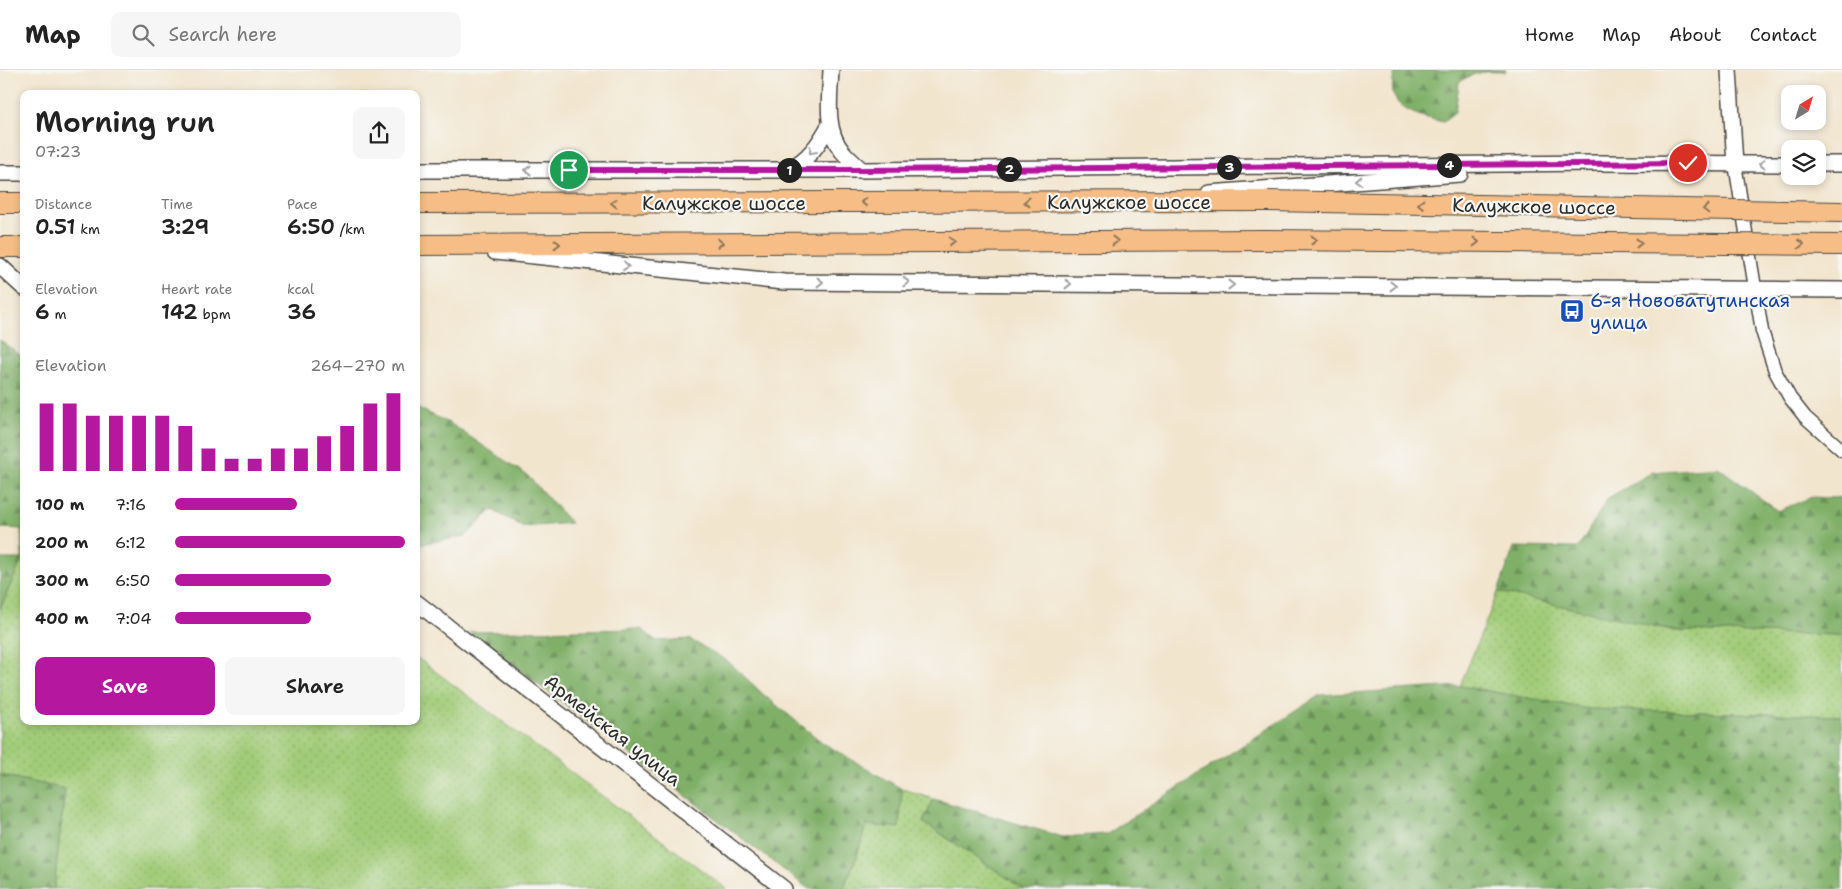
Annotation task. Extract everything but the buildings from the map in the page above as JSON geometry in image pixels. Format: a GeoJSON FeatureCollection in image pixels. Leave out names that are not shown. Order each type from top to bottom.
{"type":"FeatureCollection","features":[{"type":"Feature","properties":{"kind":"highway","name":"Калужское шоссе"},"geometry":{"type":"LineString","coordinates":[[420,203],[1268,201],[1842,212]]}},
{"type":"Feature","properties":{"kind":"highway"},"geometry":{"type":"LineString","coordinates":[[0,203],[20,203]]}},
{"type":"Feature","properties":{"kind":"highway","name":"Калужское шоссе"},"geometry":{"type":"LineString","coordinates":[[420,245],[1265,240],[1842,245]]}},
{"type":"Feature","properties":{"kind":"highway"},"geometry":{"type":"LineString","coordinates":[[0,247],[20,247]]}},
{"type":"Feature","properties":{"kind":"street"},"geometry":{"type":"LineString","coordinates":[[830,70],[830,124],[833,134],[841,150],[862,170]]}},
{"type":"Feature","properties":{"kind":"street"},"geometry":{"type":"LineString","coordinates":[[1729,70],[1735,164],[1762,331],[1775,371],[1790,398],[1805,417],[1842,450]]}},
{"type":"Feature","properties":{"kind":"street"},"geometry":{"type":"LineString","coordinates":[[787,170],[799,164],[814,150],[830,124]]}},
{"type":"Feature","properties":{"kind":"street"},"geometry":{"type":"LineString","coordinates":[[1080,202],[1599,163]]}},
{"type":"Feature","properties":{"kind":"street"},"geometry":{"type":"LineString","coordinates":[[420,170],[862,170],[1599,163],[1781,164]]}},
{"type":"Feature","properties":{"kind":"street"},"geometry":{"type":"LineString","coordinates":[[1826,164],[1842,164]]}},
{"type":"Feature","properties":{"kind":"street"},"geometry":{"type":"LineString","coordinates":[[0,174],[20,173]]}},
{"type":"Feature","properties":{"kind":"street"},"geometry":{"type":"LineString","coordinates":[[420,195],[494,203]]}},
{"type":"Feature","properties":{"kind":"street"},"geometry":{"type":"LineString","coordinates":[[420,245],[784,282],[1842,290]]}},
{"type":"Feature","properties":{"kind":"street"},"geometry":{"type":"LineString","coordinates":[[0,266],[20,284]]}},
{"type":"Feature","properties":{"kind":"street","name":"Армейская улица"},"geometry":{"type":"LineString","coordinates":[[420,605],[784,889]]}},
{"type":"Feature","properties":{"kind":"green space"},"geometry":{"type":"Polygon","coordinates":[[[1396,70],[1506,70],[1505,72],[1476,74],[1459,82],[1455,113],[1443,122],[1403,108],[1393,93],[1396,70]]]}},
{"type":"Feature","properties":{"kind":"green space"},"geometry":{"type":"Polygon","coordinates":[[[0,340],[20,355],[20,529],[0,528],[0,340]]]}},
{"type":"Feature","properties":{"kind":"green space"},"geometry":{"type":"Polygon","coordinates":[[[420,409],[451,424],[528,476],[571,523],[524,527],[492,510],[466,536],[420,544],[420,409]]]}},
{"type":"Feature","properties":{"kind":"green space"},"geometry":{"type":"Polygon","coordinates":[[[1718,467],[1778,511],[1812,497],[1842,497],[1842,635],[1676,631],[1498,592],[1514,547],[1578,548],[1608,498],[1653,472],[1718,467]]]}},
{"type":"Feature","properties":{"kind":"green space"},"geometry":{"type":"Polygon","coordinates":[[[0,559],[20,559],[20,564],[0,609],[0,559]]]}},
{"type":"Feature","properties":{"kind":"green space"},"geometry":{"type":"Polygon","coordinates":[[[20,564],[20,725],[420,725],[420,660],[727,889],[54,889],[65,789],[0,775],[0,609],[20,564]]]}},
{"type":"Feature","properties":{"kind":"green space"},"geometry":{"type":"Polygon","coordinates":[[[1498,592],[1676,631],[1842,635],[1842,716],[1589,709],[1460,686],[1498,592]]]}},
{"type":"Feature","properties":{"kind":"green space"},"geometry":{"type":"Polygon","coordinates":[[[641,629],[657,641],[689,639],[728,661],[764,695],[823,743],[902,789],[899,828],[866,825],[857,856],[843,889],[809,889],[469,632],[641,629]]]}},
{"type":"Feature","properties":{"kind":"green space"},"geometry":{"type":"Polygon","coordinates":[[[1460,686],[1589,709],[1842,716],[1842,889],[1024,889],[923,822],[934,799],[1063,837],[1107,834],[1320,695],[1460,686]]]}},
{"type":"Feature","properties":{"kind":"green space"},"geometry":{"type":"Polygon","coordinates":[[[0,775],[65,789],[54,889],[0,889],[0,775]]]}},
{"type":"Feature","properties":{"kind":"green space"},"geometry":{"type":"Polygon","coordinates":[[[902,789],[934,799],[923,822],[1024,889],[843,889],[857,856],[866,825],[899,827],[902,789]]]}},
{"type":"Feature","properties":{"kind":"place","name":"6-я Нововатутинская улица"},"geometry":{"type":"Point","coordinates":[1572,311]}},
{"type":"Feature","properties":{"kind":"route"},"geometry":{"type":"LineString","coordinates":[[569,170],[862,170],[1688,163]]}}]}
